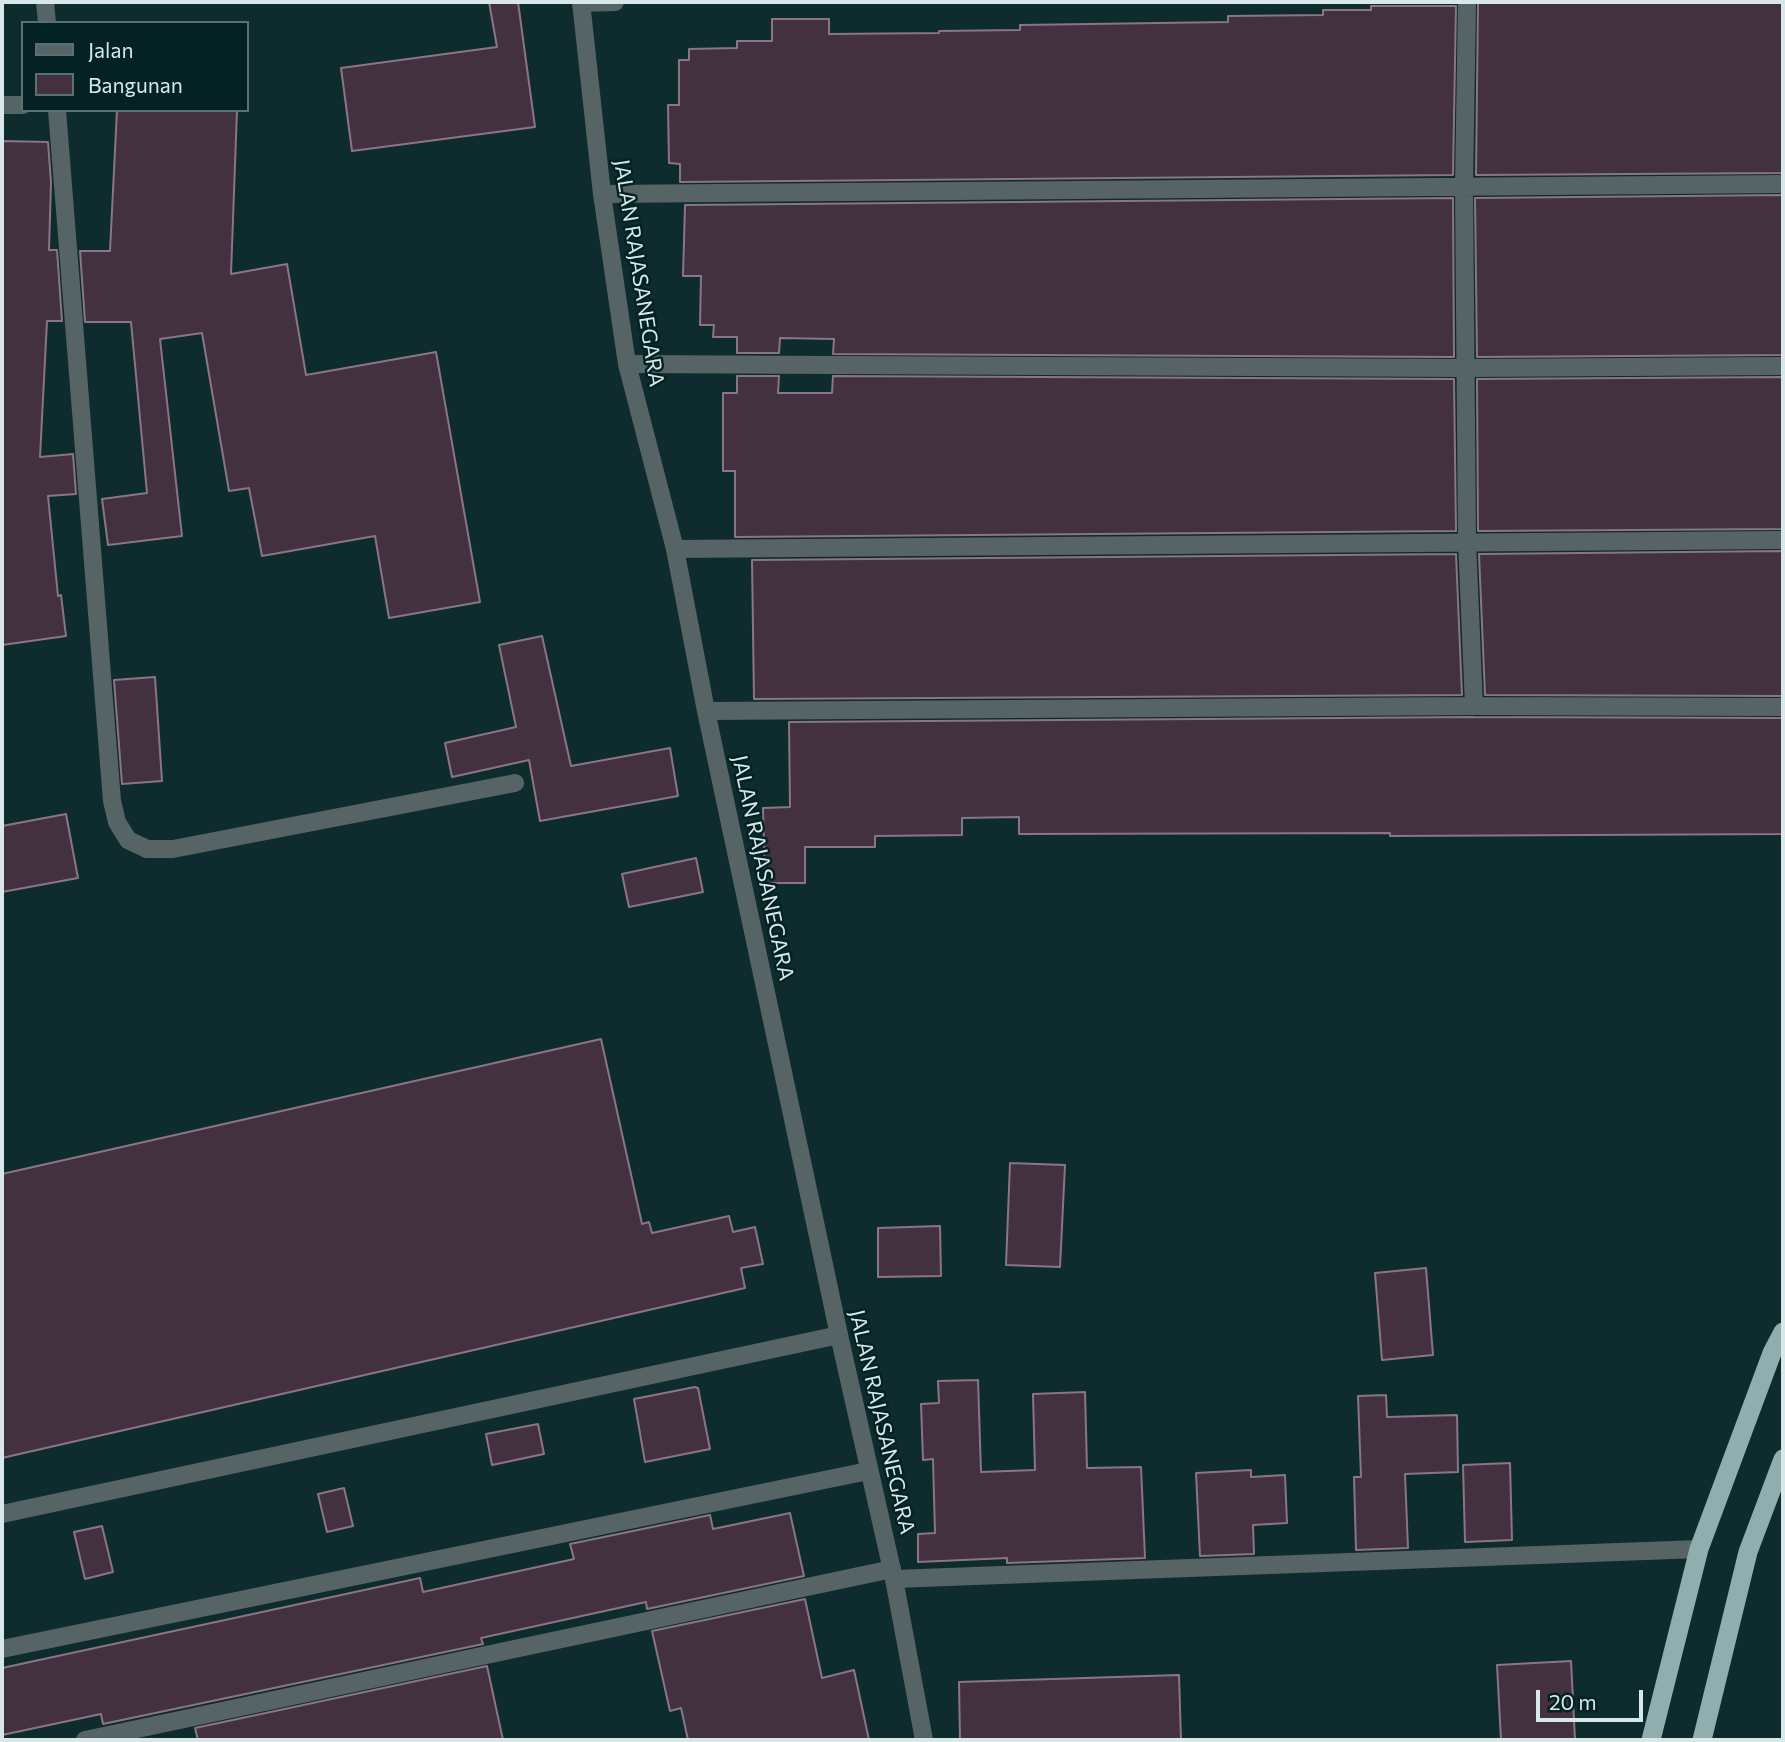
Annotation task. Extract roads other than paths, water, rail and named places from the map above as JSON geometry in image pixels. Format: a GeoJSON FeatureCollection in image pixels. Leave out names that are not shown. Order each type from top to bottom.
{"type":"FeatureCollection","features":[{"type":"Feature","properties":{"kind":"highway"},"geometry":{"type":"LineString","coordinates":[[1651,1740],[1699,1549],[1772,1353],[1783,1332]]}},
{"type":"Feature","properties":{"kind":"highway"},"geometry":{"type":"LineString","coordinates":[[1702,1740],[1748,1552],[1783,1459]]}},
{"type":"Feature","properties":{"kind":"street"},"geometry":{"type":"LineString","coordinates":[[45,2],[47,21]]}},
{"type":"Feature","properties":{"kind":"street"},"geometry":{"type":"LineString","coordinates":[[581,3],[615,2]]}},
{"type":"Feature","properties":{"kind":"street"},"geometry":{"type":"LineString","coordinates":[[1466,2],[1464,186],[1467,541],[1474,706]]}},
{"type":"Feature","properties":{"kind":"street","name":"JALAN RAJASANEGARA"},"geometry":{"type":"LineString","coordinates":[[581,3],[602,194],[627,364],[675,549],[706,711],[868,1471],[893,1574],[924,1740]]}},
{"type":"Feature","properties":{"kind":"street"},"geometry":{"type":"LineString","coordinates":[[2,105],[21,105]]}},
{"type":"Feature","properties":{"kind":"street"},"geometry":{"type":"LineString","coordinates":[[57,112],[112,801],[117,822],[128,840],[147,849],[173,849],[515,783]]}},
{"type":"Feature","properties":{"kind":"street"},"geometry":{"type":"LineString","coordinates":[[602,194],[1783,184]]}},
{"type":"Feature","properties":{"kind":"street"},"geometry":{"type":"LineString","coordinates":[[627,364],[1467,368],[1783,366]]}},
{"type":"Feature","properties":{"kind":"street"},"geometry":{"type":"LineString","coordinates":[[675,549],[1783,540]]}},
{"type":"Feature","properties":{"kind":"street"},"geometry":{"type":"LineString","coordinates":[[706,711],[1474,706],[1783,707]]}},
{"type":"Feature","properties":{"kind":"street"},"geometry":{"type":"LineString","coordinates":[[2,1514],[839,1335]]}},
{"type":"Feature","properties":{"kind":"street"},"geometry":{"type":"LineString","coordinates":[[2,1649],[868,1471]]}},
{"type":"Feature","properties":{"kind":"street"},"geometry":{"type":"LineString","coordinates":[[85,1740],[158,1733],[893,1574],[1699,1549]]}}]}
